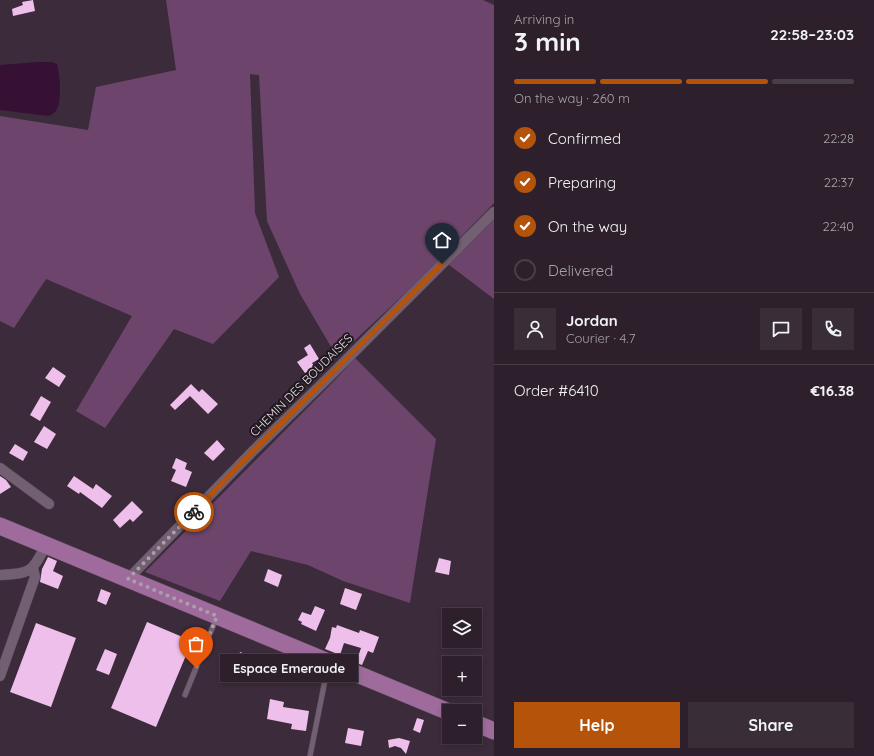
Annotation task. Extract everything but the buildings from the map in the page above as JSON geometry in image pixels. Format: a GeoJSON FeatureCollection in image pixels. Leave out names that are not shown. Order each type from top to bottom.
{"type":"FeatureCollection","features":[{"type":"Feature","properties":{"kind":"main road"},"geometry":{"type":"LineString","coordinates":[[0,526],[442,709]]}},
{"type":"Feature","properties":{"kind":"main road"},"geometry":{"type":"LineString","coordinates":[[482,726],[494,731]]}},
{"type":"Feature","properties":{"kind":"street","name":"CHEMIN DES BOUDAISES"},"geometry":{"type":"LineString","coordinates":[[128,579],[252,452],[494,212]]}},
{"type":"Feature","properties":{"kind":"street"},"geometry":{"type":"LineString","coordinates":[[0,468],[49,504]]}},
{"type":"Feature","properties":{"kind":"street"},"geometry":{"type":"LineString","coordinates":[[0,574],[24,573],[33,568],[46,545]]}},
{"type":"Feature","properties":{"kind":"street"},"geometry":{"type":"LineString","coordinates":[[0,676],[34,577],[33,568]]}},
{"type":"Feature","properties":{"kind":"lane"},"geometry":{"type":"LineString","coordinates":[[185,695],[217,616]]}},
{"type":"Feature","properties":{"kind":"lane"},"geometry":{"type":"LineString","coordinates":[[310,756],[329,662]]}},
{"type":"Feature","properties":{"kind":"shaded area"},"geometry":{"type":"Polygon","coordinates":[[[166,0],[483,0],[494,5],[494,203],[414,285],[337,357],[300,294],[267,221],[259,75],[250,74],[255,213],[279,277],[213,344],[174,329],[105,428],[76,411],[132,316],[46,279],[14,328],[0,321],[0,116],[88,130],[96,87],[176,70],[166,0]]]}},
{"type":"Feature","properties":{"kind":"shaded area"},"geometry":{"type":"Polygon","coordinates":[[[52,62],[57,64],[60,81],[60,95],[56,111],[48,116],[0,110],[0,65],[52,62]]]}},
{"type":"Feature","properties":{"kind":"shaded area"},"geometry":{"type":"Polygon","coordinates":[[[494,218],[494,299],[448,264],[494,218]]]}},
{"type":"Feature","properties":{"kind":"shaded area"},"geometry":{"type":"Polygon","coordinates":[[[355,358],[436,439],[410,603],[343,581],[308,565],[251,551],[220,601],[145,572],[336,379],[355,358]]]}},
{"type":"Feature","properties":{"kind":"way so far"},"geometry":{"type":"LineString","coordinates":[[194,512],[128,579],[217,616],[196,668]]}},
{"type":"Feature","properties":{"kind":"place","name":"Espace Emeraude"},"geometry":{"type":"Point","coordinates":[196,668]}},
{"type":"Feature","properties":{"kind":"route"},"geometry":{"type":"LineString","coordinates":[[194,512],[252,452],[442,264]]}}]}
